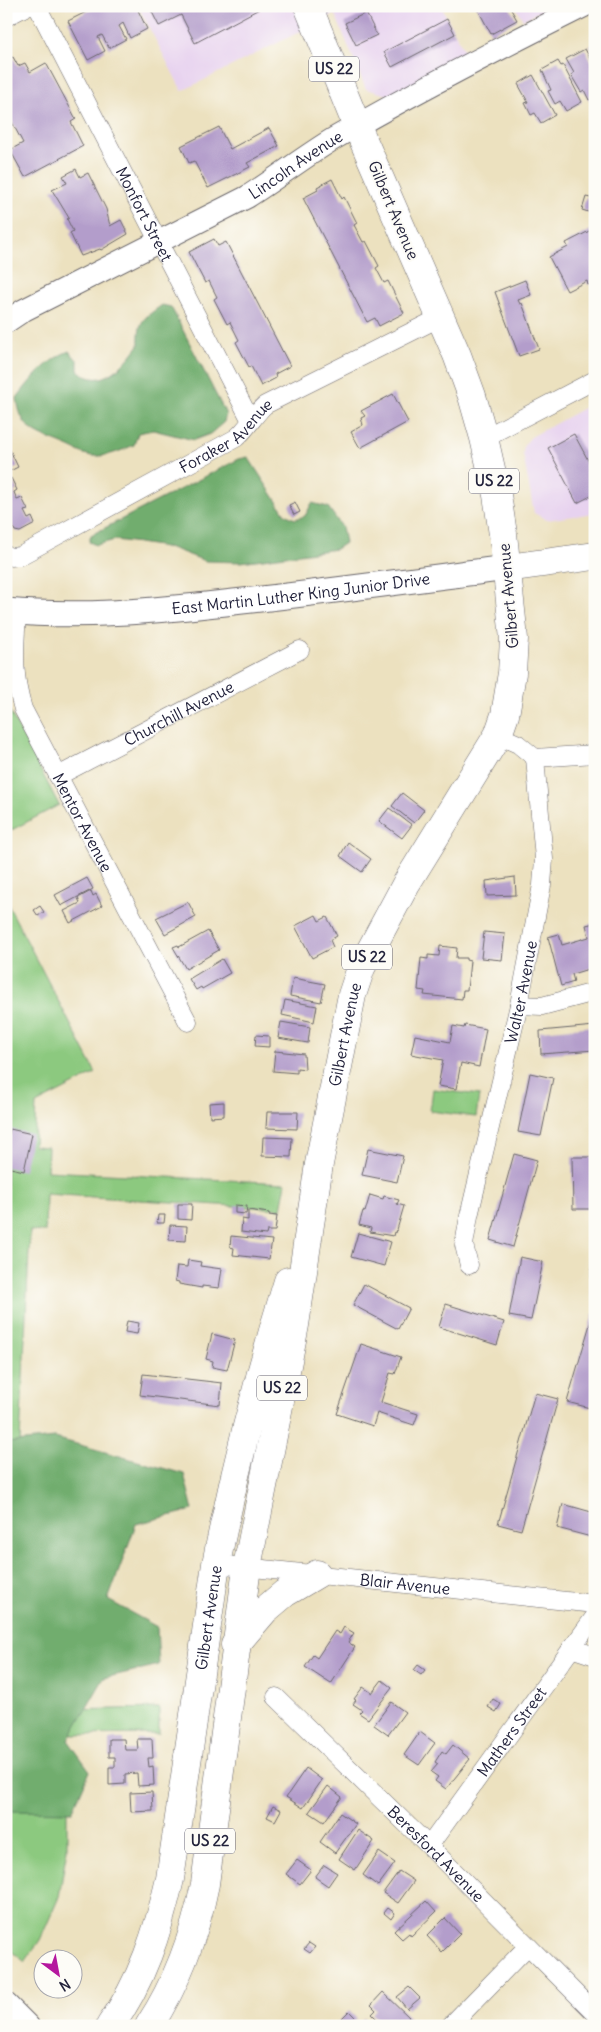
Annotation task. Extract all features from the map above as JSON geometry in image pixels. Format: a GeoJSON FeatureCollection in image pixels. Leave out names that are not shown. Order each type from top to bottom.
{"type":"FeatureCollection","features":[{"type":"Feature","properties":{"kind":"main road","name":"Gilbert Avenue"},"geometry":{"type":"LineString","coordinates":[[149,2026],[168,1994],[190,1940],[199,1914],[205,1884],[246,1567],[295,1325],[311,1208],[326,1121],[352,995],[362,968],[406,884],[498,735],[504,714],[512,665],[514,639],[497,495],[484,438],[467,381],[441,316],[357,126],[308,6]]}},
{"type":"Feature","properties":{"kind":"main road","name":"East Martin Luther King Junior Drive"},"geometry":{"type":"LineString","coordinates":[[12,611],[98,613],[171,609],[294,596],[595,556]]}},
{"type":"Feature","properties":{"kind":"main road","name":"Gilbert Avenue"},"geometry":{"type":"LineString","coordinates":[[110,2026],[139,1976],[152,1946],[162,1914],[170,1879],[216,1564],[233,1477],[275,1324],[311,1208]]}},
{"type":"Feature","properties":{"kind":"main road"},"geometry":{"type":"LineString","coordinates":[[235,1645],[265,1610],[286,1593],[317,1574]]}},
{"type":"Feature","properties":{"kind":"main road"},"geometry":{"type":"LineString","coordinates":[[167,2026],[168,1994]]}},
{"type":"Feature","properties":{"kind":"street"},"geometry":{"type":"LineString","coordinates":[[6,17],[27,6]]}},
{"type":"Feature","properties":{"kind":"street","name":"Monfort Street"},"geometry":{"type":"LineString","coordinates":[[37,6],[157,242],[251,421]]}},
{"type":"Feature","properties":{"kind":"street","name":"Lincoln Avenue"},"geometry":{"type":"LineString","coordinates":[[6,322],[24,310],[247,197],[272,182],[312,152],[357,126],[584,6]]}},
{"type":"Feature","properties":{"kind":"street","name":"Foraker Avenue"},"geometry":{"type":"LineString","coordinates":[[8,556],[20,556],[236,438],[245,431],[265,405],[441,316]]}},
{"type":"Feature","properties":{"kind":"street"},"geometry":{"type":"LineString","coordinates":[[484,438],[595,380]]}},
{"type":"Feature","properties":{"kind":"street","name":"Mentor Avenue"},"geometry":{"type":"LineString","coordinates":[[12,611],[14,665],[17,687],[27,716],[188,1022]]}},
{"type":"Feature","properties":{"kind":"street","name":"Churchill Avenue"},"geometry":{"type":"LineString","coordinates":[[58,776],[300,650]]}},
{"type":"Feature","properties":{"kind":"street"},"geometry":{"type":"LineString","coordinates":[[498,735],[518,744],[535,758],[595,754]]}},
{"type":"Feature","properties":{"kind":"street","name":"Walter Avenue"},"geometry":{"type":"LineString","coordinates":[[469,1265],[464,1245],[469,1216],[519,1005],[542,885],[544,860],[535,758]]}},
{"type":"Feature","properties":{"kind":"street"},"geometry":{"type":"LineString","coordinates":[[519,1005],[542,1006],[595,992]]}},
{"type":"Feature","properties":{"kind":"street","name":"Blair Avenue"},"geometry":{"type":"LineString","coordinates":[[216,1564],[595,1604]]}},
{"type":"Feature","properties":{"kind":"street","name":"Mathers Street"},"geometry":{"type":"LineString","coordinates":[[429,1846],[595,1616]]}},
{"type":"Feature","properties":{"kind":"street"},"geometry":{"type":"LineString","coordinates":[[571,1648],[595,1656]]}},
{"type":"Feature","properties":{"kind":"street","name":"Beresford Avenue"},"geometry":{"type":"LineString","coordinates":[[276,1697],[429,1846],[595,2013]]}},
{"type":"Feature","properties":{"kind":"street"},"geometry":{"type":"LineString","coordinates":[[450,2026],[528,1946]]}},
{"type":"Feature","properties":{"kind":"street"},"geometry":{"type":"LineString","coordinates":[[6,2004],[28,2026]]}},
{"type":"Feature","properties":{"kind":"shaded area"},"geometry":{"type":"Polygon","coordinates":[[[138,6],[441,6],[467,56],[391,96],[366,89],[335,14],[182,91],[138,6]]]}},
{"type":"Feature","properties":{"kind":"shaded area"},"geometry":{"type":"Polygon","coordinates":[[[515,6],[550,6],[523,20],[515,6]]]}},
{"type":"Feature","properties":{"kind":"shaded area"},"geometry":{"type":"Polygon","coordinates":[[[595,402],[595,513],[547,520],[534,513],[523,454],[524,445],[531,437],[595,402]]]}},
{"type":"Feature","properties":{"kind":"green space"},"geometry":{"type":"Polygon","coordinates":[[[162,305],[171,307],[226,414],[224,422],[210,434],[194,440],[153,430],[138,433],[134,445],[103,456],[86,454],[40,435],[27,425],[19,410],[17,398],[34,377],[47,365],[69,351],[78,361],[78,370],[87,376],[95,378],[104,377],[112,373],[127,360],[139,345],[143,321],[162,305]]]}},
{"type":"Feature","properties":{"kind":"green space"},"geometry":{"type":"Polygon","coordinates":[[[248,457],[285,514],[295,519],[305,516],[312,503],[328,507],[342,527],[345,543],[336,549],[241,562],[205,561],[171,548],[139,543],[115,540],[96,545],[89,542],[91,535],[239,459],[248,457]]]}},
{"type":"Feature","properties":{"kind":"green space"},"geometry":{"type":"Polygon","coordinates":[[[6,704],[59,805],[6,833],[6,704]]]}},
{"type":"Feature","properties":{"kind":"green space"},"geometry":{"type":"Polygon","coordinates":[[[6,901],[96,1073],[36,1104],[34,1146],[48,1147],[47,1171],[286,1183],[281,1209],[46,1194],[45,1232],[30,1231],[11,1632],[67,1710],[159,1708],[159,1734],[67,1735],[67,1849],[59,1897],[40,1940],[25,1962],[6,1946],[6,901]]]}},
{"type":"Feature","properties":{"kind":"green space"},"geometry":{"type":"Polygon","coordinates":[[[433,1089],[479,1095],[476,1117],[430,1111],[433,1089]]]}},
{"type":"Feature","properties":{"kind":"green space"},"geometry":{"type":"Polygon","coordinates":[[[55,1438],[184,1474],[193,1510],[136,1524],[108,1600],[157,1627],[159,1665],[104,1678],[68,1740],[90,1771],[72,1812],[11,1811],[6,1767],[6,1443],[55,1438]]]}},
{"type":"Feature","properties":{"kind":"building"},"geometry":{"type":"Polygon","coordinates":[[[98,6],[136,6],[147,29],[130,38],[123,23],[119,26],[126,39],[109,48],[102,35],[98,37],[105,51],[88,60],[68,21],[98,6]]]}},
{"type":"Feature","properties":{"kind":"building"},"geometry":{"type":"Polygon","coordinates":[[[149,6],[258,6],[259,9],[195,43],[181,15],[159,26],[149,6]]]}},
{"type":"Feature","properties":{"kind":"building"},"geometry":{"type":"Polygon","coordinates":[[[476,6],[509,6],[517,20],[491,34],[476,6]]]}},
{"type":"Feature","properties":{"kind":"building"},"geometry":{"type":"Polygon","coordinates":[[[366,13],[377,35],[356,45],[345,23],[366,13]]]}},
{"type":"Feature","properties":{"kind":"building"},"geometry":{"type":"Polygon","coordinates":[[[447,19],[455,34],[392,67],[384,52],[447,19]]]}},
{"type":"Feature","properties":{"kind":"building"},"geometry":{"type":"Polygon","coordinates":[[[595,44],[595,56],[590,46],[595,44]]]}},
{"type":"Feature","properties":{"kind":"building"},"geometry":{"type":"Polygon","coordinates":[[[585,49],[595,67],[595,96],[589,100],[584,90],[581,92],[571,75],[574,73],[566,59],[585,49]]]}},
{"type":"Feature","properties":{"kind":"building"},"geometry":{"type":"Polygon","coordinates":[[[13,57],[18,66],[25,63],[30,72],[46,63],[76,119],[71,122],[83,146],[25,177],[10,150],[23,143],[6,111],[6,60],[13,57]]]}},
{"type":"Feature","properties":{"kind":"building"},"geometry":{"type":"Polygon","coordinates":[[[558,61],[561,66],[563,65],[582,102],[566,111],[560,101],[555,104],[548,91],[551,90],[542,70],[558,61]]]}},
{"type":"Feature","properties":{"kind":"building"},"geometry":{"type":"Polygon","coordinates":[[[533,75],[555,115],[541,123],[535,113],[531,115],[525,103],[528,102],[518,84],[533,75]]]}},
{"type":"Feature","properties":{"kind":"building"},"geometry":{"type":"Polygon","coordinates":[[[219,127],[230,149],[269,128],[279,146],[247,163],[250,167],[208,188],[194,161],[189,163],[181,146],[219,127]]]}},
{"type":"Feature","properties":{"kind":"building"},"geometry":{"type":"Polygon","coordinates":[[[76,169],[80,177],[88,173],[106,209],[110,226],[121,220],[128,234],[101,250],[81,256],[70,233],[73,231],[67,219],[69,218],[52,190],[67,183],[63,176],[76,169]]]}},
{"type":"Feature","properties":{"kind":"building"},"geometry":{"type":"Polygon","coordinates":[[[332,179],[342,199],[344,197],[357,223],[354,225],[363,242],[366,241],[379,266],[376,268],[384,283],[388,281],[404,313],[379,326],[375,318],[367,322],[303,198],[318,190],[317,187],[332,179]]]}},
{"type":"Feature","properties":{"kind":"building"},"geometry":{"type":"Polygon","coordinates":[[[586,197],[595,199],[595,214],[582,210],[586,197]]]}},
{"type":"Feature","properties":{"kind":"building"},"geometry":{"type":"Polygon","coordinates":[[[595,228],[595,281],[588,285],[587,281],[567,291],[549,257],[568,247],[566,243],[595,228]]]}},
{"type":"Feature","properties":{"kind":"building"},"geometry":{"type":"Polygon","coordinates":[[[214,239],[218,246],[226,242],[290,366],[275,374],[276,378],[261,386],[236,342],[239,340],[230,322],[227,324],[214,299],[217,297],[209,281],[205,283],[189,252],[214,239]]]}},
{"type":"Feature","properties":{"kind":"building"},"geometry":{"type":"Polygon","coordinates":[[[525,280],[531,295],[518,300],[520,304],[522,303],[539,349],[519,356],[495,292],[525,280]]]}},
{"type":"Feature","properties":{"kind":"building"},"geometry":{"type":"Polygon","coordinates":[[[393,394],[408,422],[360,448],[351,432],[363,425],[361,418],[365,416],[361,411],[393,394]]]}},
{"type":"Feature","properties":{"kind":"building"},"geometry":{"type":"Polygon","coordinates":[[[574,434],[595,473],[595,494],[577,503],[548,448],[574,434]]]}},
{"type":"Feature","properties":{"kind":"building"},"geometry":{"type":"Polygon","coordinates":[[[8,446],[18,467],[6,473],[6,447],[8,446]]]}},
{"type":"Feature","properties":{"kind":"building"},"geometry":{"type":"Polygon","coordinates":[[[11,478],[17,490],[14,492],[17,500],[22,498],[28,510],[24,511],[28,519],[32,517],[35,524],[20,532],[15,531],[6,514],[6,480],[11,478]]]}},
{"type":"Feature","properties":{"kind":"building"},"geometry":{"type":"Polygon","coordinates":[[[295,502],[300,512],[294,515],[289,505],[295,502]]]}},
{"type":"Feature","properties":{"kind":"building"},"geometry":{"type":"Polygon","coordinates":[[[402,793],[424,810],[414,823],[392,806],[402,793]]]}},
{"type":"Feature","properties":{"kind":"building"},"geometry":{"type":"Polygon","coordinates":[[[389,808],[412,825],[402,838],[379,821],[389,808]]]}},
{"type":"Feature","properties":{"kind":"building"},"geometry":{"type":"Polygon","coordinates":[[[348,842],[371,859],[362,872],[340,856],[348,842]]]}},
{"type":"Feature","properties":{"kind":"building"},"geometry":{"type":"Polygon","coordinates":[[[515,877],[516,895],[487,896],[486,881],[515,877]]]}},
{"type":"Feature","properties":{"kind":"building"},"geometry":{"type":"Polygon","coordinates":[[[87,878],[93,889],[61,906],[55,895],[87,878]]]}},
{"type":"Feature","properties":{"kind":"building"},"geometry":{"type":"Polygon","coordinates":[[[91,891],[93,896],[96,894],[102,906],[70,923],[64,911],[80,903],[78,898],[91,891]]]}},
{"type":"Feature","properties":{"kind":"building"},"geometry":{"type":"Polygon","coordinates":[[[188,902],[196,917],[165,934],[156,918],[188,902]]]}},
{"type":"Feature","properties":{"kind":"building"},"geometry":{"type":"Polygon","coordinates":[[[40,906],[44,912],[38,916],[34,910],[40,906]]]}},
{"type":"Feature","properties":{"kind":"building"},"geometry":{"type":"Polygon","coordinates":[[[316,915],[319,921],[327,917],[337,936],[330,940],[333,947],[312,958],[295,926],[316,915]]]}},
{"type":"Feature","properties":{"kind":"building"},"geometry":{"type":"Polygon","coordinates":[[[595,923],[595,967],[572,974],[574,982],[561,986],[548,937],[559,934],[562,945],[589,937],[586,925],[595,923]]]}},
{"type":"Feature","properties":{"kind":"building"},"geometry":{"type":"Polygon","coordinates":[[[208,931],[219,950],[186,969],[173,947],[178,945],[179,947],[208,931]]]}},
{"type":"Feature","properties":{"kind":"building"},"geometry":{"type":"Polygon","coordinates":[[[484,932],[505,934],[502,960],[481,958],[484,932]]]}},
{"type":"Feature","properties":{"kind":"building"},"geometry":{"type":"Polygon","coordinates":[[[440,946],[457,948],[456,958],[466,958],[466,960],[470,961],[467,990],[463,990],[462,999],[424,995],[425,991],[418,990],[421,958],[428,959],[428,955],[439,956],[440,946]]]}},
{"type":"Feature","properties":{"kind":"building"},"geometry":{"type":"Polygon","coordinates":[[[222,959],[230,973],[202,989],[201,987],[196,990],[189,979],[222,959]]]}},
{"type":"Feature","properties":{"kind":"building"},"geometry":{"type":"Polygon","coordinates":[[[293,978],[325,984],[321,1002],[290,996],[293,978]]]}},
{"type":"Feature","properties":{"kind":"building"},"geometry":{"type":"Polygon","coordinates":[[[285,1000],[317,1006],[314,1022],[282,1015],[285,1000]]]}},
{"type":"Feature","properties":{"kind":"building"},"geometry":{"type":"Polygon","coordinates":[[[281,1022],[310,1027],[308,1043],[278,1038],[281,1022]]]}},
{"type":"Feature","properties":{"kind":"building"},"geometry":{"type":"Polygon","coordinates":[[[465,1025],[486,1029],[479,1067],[461,1063],[456,1089],[438,1086],[443,1060],[411,1054],[415,1035],[450,1042],[453,1026],[464,1028],[465,1025]]]}},
{"type":"Feature","properties":{"kind":"building"},"geometry":{"type":"Polygon","coordinates":[[[595,1026],[595,1050],[541,1054],[540,1031],[595,1026]]]}},
{"type":"Feature","properties":{"kind":"building"},"geometry":{"type":"Polygon","coordinates":[[[256,1035],[269,1036],[269,1047],[255,1046],[256,1035]]]}},
{"type":"Feature","properties":{"kind":"building"},"geometry":{"type":"Polygon","coordinates":[[[275,1051],[304,1054],[305,1069],[297,1068],[297,1073],[273,1071],[275,1051]]]}},
{"type":"Feature","properties":{"kind":"building"},"geometry":{"type":"Polygon","coordinates":[[[530,1073],[553,1078],[541,1136],[518,1132],[530,1073]]]}},
{"type":"Feature","properties":{"kind":"building"},"geometry":{"type":"Polygon","coordinates":[[[224,1102],[224,1116],[210,1117],[209,1103],[224,1102]]]}},
{"type":"Feature","properties":{"kind":"building"},"geometry":{"type":"Polygon","coordinates":[[[267,1112],[298,1112],[297,1129],[266,1128],[267,1112]]]}},
{"type":"Feature","properties":{"kind":"building"},"geometry":{"type":"Polygon","coordinates":[[[10,1129],[32,1134],[24,1171],[6,1167],[6,1146],[10,1129]]]}},
{"type":"Feature","properties":{"kind":"building"},"geometry":{"type":"Polygon","coordinates":[[[263,1137],[292,1138],[291,1157],[262,1156],[263,1137]]]}},
{"type":"Feature","properties":{"kind":"building"},"geometry":{"type":"Polygon","coordinates":[[[368,1149],[403,1156],[397,1182],[362,1175],[368,1149]]]}},
{"type":"Feature","properties":{"kind":"building"},"geometry":{"type":"Polygon","coordinates":[[[514,1154],[537,1160],[513,1247],[490,1240],[514,1154]]]}},
{"type":"Feature","properties":{"kind":"building"},"geometry":{"type":"Polygon","coordinates":[[[572,1157],[595,1157],[595,1209],[573,1209],[572,1157]]]}},
{"type":"Feature","properties":{"kind":"building"},"geometry":{"type":"Polygon","coordinates":[[[370,1195],[383,1199],[384,1196],[399,1200],[397,1204],[404,1206],[396,1233],[394,1232],[393,1236],[370,1232],[371,1228],[359,1225],[370,1195]]]}},
{"type":"Feature","properties":{"kind":"building"},"geometry":{"type":"Polygon","coordinates":[[[178,1204],[192,1204],[191,1220],[178,1219],[178,1204]]]}},
{"type":"Feature","properties":{"kind":"building"},"geometry":{"type":"Polygon","coordinates":[[[235,1205],[247,1206],[246,1214],[235,1213],[235,1205]]]}},
{"type":"Feature","properties":{"kind":"building"},"geometry":{"type":"Polygon","coordinates":[[[248,1210],[277,1216],[275,1231],[267,1231],[266,1235],[241,1232],[242,1219],[248,1220],[248,1210]]]}},
{"type":"Feature","properties":{"kind":"building"},"geometry":{"type":"Polygon","coordinates":[[[158,1215],[165,1215],[164,1223],[157,1223],[158,1215]]]}},
{"type":"Feature","properties":{"kind":"building"},"geometry":{"type":"Polygon","coordinates":[[[592,1217],[595,1217],[595,1295],[591,1295],[592,1217]]]}},
{"type":"Feature","properties":{"kind":"building"},"geometry":{"type":"Polygon","coordinates":[[[170,1225],[187,1226],[186,1241],[169,1240],[170,1225]]]}},
{"type":"Feature","properties":{"kind":"building"},"geometry":{"type":"Polygon","coordinates":[[[358,1233],[391,1242],[384,1266],[351,1257],[358,1233]]]}},
{"type":"Feature","properties":{"kind":"building"},"geometry":{"type":"Polygon","coordinates":[[[231,1236],[272,1240],[269,1259],[233,1255],[234,1248],[230,1247],[231,1236]]]}},
{"type":"Feature","properties":{"kind":"building"},"geometry":{"type":"Polygon","coordinates":[[[520,1257],[543,1262],[531,1320],[509,1316],[520,1257]]]}},
{"type":"Feature","properties":{"kind":"building"},"geometry":{"type":"Polygon","coordinates":[[[188,1260],[201,1262],[200,1266],[222,1269],[219,1288],[202,1286],[202,1288],[179,1284],[179,1282],[175,1281],[177,1266],[187,1267],[188,1260]]]}},
{"type":"Feature","properties":{"kind":"building"},"geometry":{"type":"Polygon","coordinates":[[[364,1284],[409,1308],[398,1329],[353,1305],[364,1284]]]}},
{"type":"Feature","properties":{"kind":"building"},"geometry":{"type":"Polygon","coordinates":[[[446,1304],[504,1322],[497,1345],[439,1327],[446,1304]]]}},
{"type":"Feature","properties":{"kind":"building"},"geometry":{"type":"Polygon","coordinates":[[[593,1314],[595,1315],[595,1393],[590,1408],[567,1402],[593,1314]]]}},
{"type":"Feature","properties":{"kind":"building"},"geometry":{"type":"Polygon","coordinates":[[[127,1321],[139,1323],[137,1334],[125,1332],[127,1321]]]}},
{"type":"Feature","properties":{"kind":"building"},"geometry":{"type":"Polygon","coordinates":[[[212,1334],[235,1340],[227,1370],[212,1367],[213,1361],[206,1359],[212,1334]]]}},
{"type":"Feature","properties":{"kind":"building"},"geometry":{"type":"Polygon","coordinates":[[[361,1344],[401,1357],[395,1374],[390,1373],[381,1402],[418,1414],[414,1425],[377,1413],[373,1426],[337,1414],[361,1344]]]}},
{"type":"Feature","properties":{"kind":"building"},"geometry":{"type":"Polygon","coordinates":[[[143,1374],[222,1383],[220,1405],[140,1395],[143,1374]]]}},
{"type":"Feature","properties":{"kind":"building"},"geometry":{"type":"Polygon","coordinates":[[[535,1393],[558,1399],[521,1530],[498,1524],[535,1393]]]}},
{"type":"Feature","properties":{"kind":"building"},"geometry":{"type":"Polygon","coordinates":[[[563,1504],[595,1513],[595,1538],[557,1528],[563,1504]]]}},
{"type":"Feature","properties":{"kind":"building"},"geometry":{"type":"Polygon","coordinates":[[[344,1627],[354,1633],[348,1642],[355,1647],[331,1684],[305,1667],[313,1655],[317,1658],[335,1631],[340,1634],[344,1627]]]}},
{"type":"Feature","properties":{"kind":"building"},"geometry":{"type":"Polygon","coordinates":[[[418,1665],[425,1670],[421,1675],[414,1670],[418,1665]]]}},
{"type":"Feature","properties":{"kind":"building"},"geometry":{"type":"Polygon","coordinates":[[[382,1680],[392,1688],[368,1719],[359,1713],[362,1710],[353,1704],[356,1700],[354,1699],[363,1687],[372,1693],[382,1680]]]}},
{"type":"Feature","properties":{"kind":"building"},"geometry":{"type":"Polygon","coordinates":[[[493,1699],[501,1704],[496,1712],[488,1707],[493,1699]]]}},
{"type":"Feature","properties":{"kind":"building"},"geometry":{"type":"Polygon","coordinates":[[[391,1702],[405,1712],[388,1735],[374,1725],[391,1702]]]}},
{"type":"Feature","properties":{"kind":"building"},"geometry":{"type":"Polygon","coordinates":[[[420,1732],[435,1743],[419,1765],[404,1755],[420,1732]]]}},
{"type":"Feature","properties":{"kind":"building"},"geometry":{"type":"Polygon","coordinates":[[[109,1739],[124,1739],[125,1750],[138,1750],[137,1739],[152,1739],[153,1758],[148,1758],[149,1767],[153,1766],[154,1785],[138,1786],[137,1773],[125,1774],[125,1784],[109,1785],[109,1767],[115,1767],[115,1757],[109,1757],[109,1739]]]}},
{"type":"Feature","properties":{"kind":"building"},"geometry":{"type":"Polygon","coordinates":[[[453,1745],[470,1759],[446,1789],[435,1781],[438,1777],[431,1772],[438,1764],[435,1762],[442,1751],[446,1754],[453,1745]]]}},
{"type":"Feature","properties":{"kind":"building"},"geometry":{"type":"Polygon","coordinates":[[[306,1768],[322,1780],[303,1808],[286,1797],[306,1768]]]}},
{"type":"Feature","properties":{"kind":"building"},"geometry":{"type":"Polygon","coordinates":[[[328,1786],[342,1797],[324,1822],[309,1812],[328,1786]]]}},
{"type":"Feature","properties":{"kind":"building"},"geometry":{"type":"Polygon","coordinates":[[[152,1792],[153,1811],[131,1812],[130,1793],[152,1792]]]}},
{"type":"Feature","properties":{"kind":"building"},"geometry":{"type":"Polygon","coordinates":[[[273,1806],[281,1810],[275,1821],[267,1817],[273,1806]]]}},
{"type":"Feature","properties":{"kind":"building"},"geometry":{"type":"Polygon","coordinates":[[[340,1813],[356,1824],[335,1853],[320,1842],[340,1813]]]}},
{"type":"Feature","properties":{"kind":"building"},"geometry":{"type":"Polygon","coordinates":[[[358,1830],[374,1841],[355,1870],[339,1859],[358,1830]]]}},
{"type":"Feature","properties":{"kind":"building"},"geometry":{"type":"Polygon","coordinates":[[[379,1852],[395,1863],[378,1886],[363,1875],[379,1852]]]}},
{"type":"Feature","properties":{"kind":"building"},"geometry":{"type":"Polygon","coordinates":[[[297,1860],[311,1870],[300,1884],[286,1874],[297,1860]]]}},
{"type":"Feature","properties":{"kind":"building"},"geometry":{"type":"Polygon","coordinates":[[[324,1865],[337,1873],[328,1886],[315,1877],[324,1865]]]}},
{"type":"Feature","properties":{"kind":"building"},"geometry":{"type":"Polygon","coordinates":[[[399,1871],[414,1881],[398,1903],[383,1893],[399,1871]]]}},
{"type":"Feature","properties":{"kind":"building"},"geometry":{"type":"Polygon","coordinates":[[[426,1901],[436,1912],[411,1936],[409,1933],[402,1939],[394,1931],[426,1901]]]}},
{"type":"Feature","properties":{"kind":"building"},"geometry":{"type":"Polygon","coordinates":[[[388,1908],[395,1913],[391,1919],[384,1913],[388,1908]]]}},
{"type":"Feature","properties":{"kind":"building"},"geometry":{"type":"Polygon","coordinates":[[[445,1918],[460,1934],[442,1952],[427,1936],[445,1918]]]}},
{"type":"Feature","properties":{"kind":"building"},"geometry":{"type":"Polygon","coordinates":[[[309,1943],[315,1947],[310,1953],[304,1949],[309,1943]]]}},
{"type":"Feature","properties":{"kind":"building"},"geometry":{"type":"Polygon","coordinates":[[[409,1987],[420,1998],[407,2009],[397,1997],[409,1987]]]}},
{"type":"Feature","properties":{"kind":"building"},"geometry":{"type":"Polygon","coordinates":[[[383,1992],[410,2018],[404,2024],[398,2019],[391,2026],[388,2026],[382,2020],[380,2022],[372,2014],[376,2010],[371,2005],[383,1992]]]}},
{"type":"Feature","properties":{"kind":"building"},"geometry":{"type":"Polygon","coordinates":[[[349,2011],[357,2019],[350,2026],[338,2026],[336,2024],[349,2011]]]}},
{"type":"Feature","properties":{"kind":"building"},"geometry":{"type":"Polygon","coordinates":[[[364,2018],[372,2026],[355,2026],[364,2018]]]}}]}
